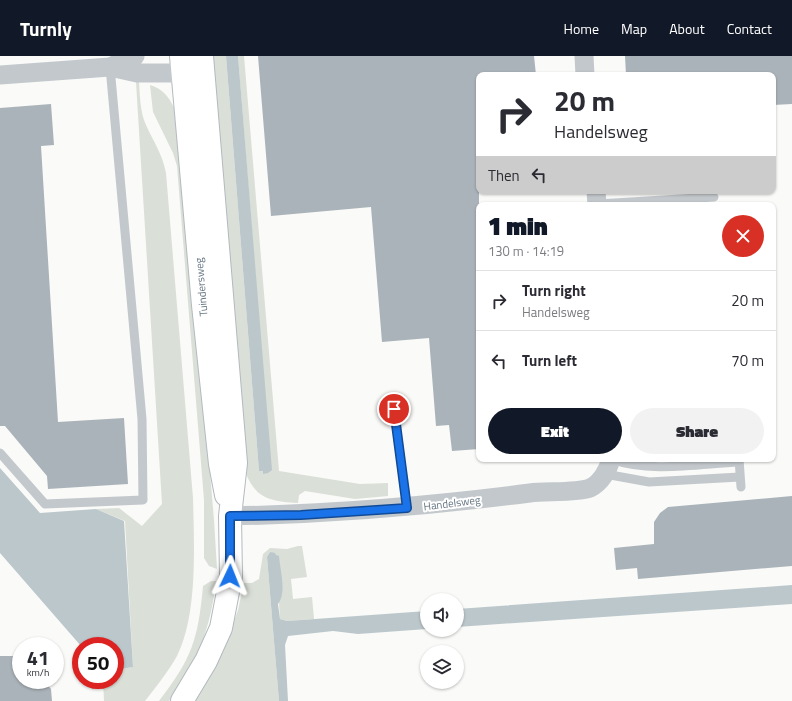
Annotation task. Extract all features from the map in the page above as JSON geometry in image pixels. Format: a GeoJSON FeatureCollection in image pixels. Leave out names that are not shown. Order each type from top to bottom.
{"type":"FeatureCollection","features":[{"type":"Feature","properties":{"kind":"main road","name":"Tuindersweg"},"geometry":{"type":"LineString","coordinates":[[182,701],[206,661],[221,628],[230,576],[230,516],[236,464],[201,57]]}},
{"type":"Feature","properties":{"kind":"main road","name":"Tuindersweg"},"geometry":{"type":"LineString","coordinates":[[181,64],[202,305],[220,464],[230,516]]}},
{"type":"Feature","properties":{"kind":"street"},"geometry":{"type":"LineString","coordinates":[[110,67],[135,56]]}},
{"type":"Feature","properties":{"kind":"street"},"geometry":{"type":"LineString","coordinates":[[584,56],[585,72]]}},
{"type":"Feature","properties":{"kind":"street"},"geometry":{"type":"LineString","coordinates":[[0,75],[87,63],[137,73],[181,64],[201,57]]}},
{"type":"Feature","properties":{"kind":"street","name":"Handelsweg"},"geometry":{"type":"LineString","coordinates":[[230,516],[301,515],[407,508],[532,492],[590,488],[609,464]]}},
{"type":"Feature","properties":{"kind":"lane"},"geometry":{"type":"LineString","coordinates":[[0,454],[45,504],[143,500],[142,419],[110,67]]}},
{"type":"Feature","properties":{"kind":"lane"},"geometry":{"type":"LineString","coordinates":[[597,200],[714,198]]}},
{"type":"Feature","properties":{"kind":"lane"},"geometry":{"type":"LineString","coordinates":[[394,409],[407,508]]}},
{"type":"Feature","properties":{"kind":"lane"},"geometry":{"type":"LineString","coordinates":[[609,464],[624,464],[645,467],[712,462]]}},
{"type":"Feature","properties":{"kind":"lane"},"geometry":{"type":"LineString","coordinates":[[739,462],[741,488]]}},
{"type":"Feature","properties":{"kind":"lane"},"geometry":{"type":"LineString","coordinates":[[609,464],[648,482],[740,477]]}},
{"type":"Feature","properties":{"kind":"shaded area"},"geometry":{"type":"Polygon","coordinates":[[[209,56],[226,56],[259,471],[263,471],[263,474],[271,470],[238,56],[244,56],[279,471],[360,484],[388,483],[388,496],[355,499],[305,491],[299,495],[298,503],[277,501],[269,499],[256,491],[247,476],[243,465],[209,56]]]}},
{"type":"Feature","properties":{"kind":"shaded area"},"geometry":{"type":"Polygon","coordinates":[[[226,56],[238,56],[272,470],[263,474],[263,471],[259,471],[226,56]]]}},
{"type":"Feature","properties":{"kind":"shaded area"},"geometry":{"type":"Polygon","coordinates":[[[136,82],[139,82],[144,120],[160,154],[166,173],[193,498],[194,558],[192,600],[184,639],[177,656],[170,668],[145,701],[104,701],[103,689],[124,689],[124,668],[133,667],[125,521],[96,509],[119,508],[142,526],[162,504],[136,82]]]}},
{"type":"Feature","properties":{"kind":"shaded area"},"geometry":{"type":"Polygon","coordinates":[[[150,85],[157,88],[167,96],[174,107],[181,127],[217,569],[209,566],[204,558],[204,500],[177,166],[173,153],[153,112],[150,85]]]}},
{"type":"Feature","properties":{"kind":"shaded area"},"geometry":{"type":"Polygon","coordinates":[[[0,468],[40,513],[96,509],[124,521],[133,667],[124,668],[124,637],[73,637],[0,553],[0,468]]]}},
{"type":"Feature","properties":{"kind":"shaded area"},"geometry":{"type":"Polygon","coordinates":[[[302,546],[307,577],[291,579],[293,599],[312,597],[314,619],[287,621],[280,619],[276,555],[270,552],[267,557],[279,701],[195,701],[223,652],[238,610],[244,583],[252,583],[259,579],[263,554],[270,548],[287,549],[302,546]]]}},
{"type":"Feature","properties":{"kind":"shaded area"},"geometry":{"type":"Polygon","coordinates":[[[270,552],[279,556],[283,587],[281,599],[278,604],[280,619],[287,621],[420,612],[420,630],[358,634],[333,631],[288,636],[285,645],[288,701],[279,701],[267,557],[270,552]]]}},
{"type":"Feature","properties":{"kind":"shaded area"},"geometry":{"type":"Polygon","coordinates":[[[211,581],[216,581],[213,602],[205,632],[194,662],[169,701],[159,701],[179,672],[192,648],[199,621],[203,586],[211,581]]]}},
{"type":"Feature","properties":{"kind":"shaded area"},"geometry":{"type":"Polygon","coordinates":[[[792,585],[792,604],[464,627],[464,608],[792,585]]]}},
{"type":"Feature","properties":{"kind":"building"},"geometry":{"type":"Polygon","coordinates":[[[258,56],[534,56],[536,72],[476,72],[476,194],[479,194],[479,202],[476,202],[476,449],[452,451],[449,425],[436,426],[429,338],[382,342],[371,207],[271,216],[258,56]]]}},
{"type":"Feature","properties":{"kind":"building"},"geometry":{"type":"Polygon","coordinates":[[[625,56],[792,56],[792,104],[776,105],[776,72],[626,72],[625,56]]]}},
{"type":"Feature","properties":{"kind":"building"},"geometry":{"type":"Polygon","coordinates":[[[51,104],[54,145],[41,146],[58,422],[124,418],[128,484],[48,489],[47,476],[5,426],[0,426],[0,108],[51,104]]]}},
{"type":"Feature","properties":{"kind":"building"},"geometry":{"type":"Polygon","coordinates":[[[792,496],[792,566],[638,579],[637,568],[616,570],[614,548],[654,544],[654,522],[660,513],[668,507],[792,496]]]}},
{"type":"Feature","properties":{"kind":"building"},"geometry":{"type":"Polygon","coordinates":[[[0,656],[12,656],[12,689],[51,689],[52,701],[0,701],[0,656]]]}},
{"type":"Feature","properties":{"kind":"route"},"geometry":{"type":"LineString","coordinates":[[230,576],[230,516],[301,515],[407,508],[394,409]]}}]}
